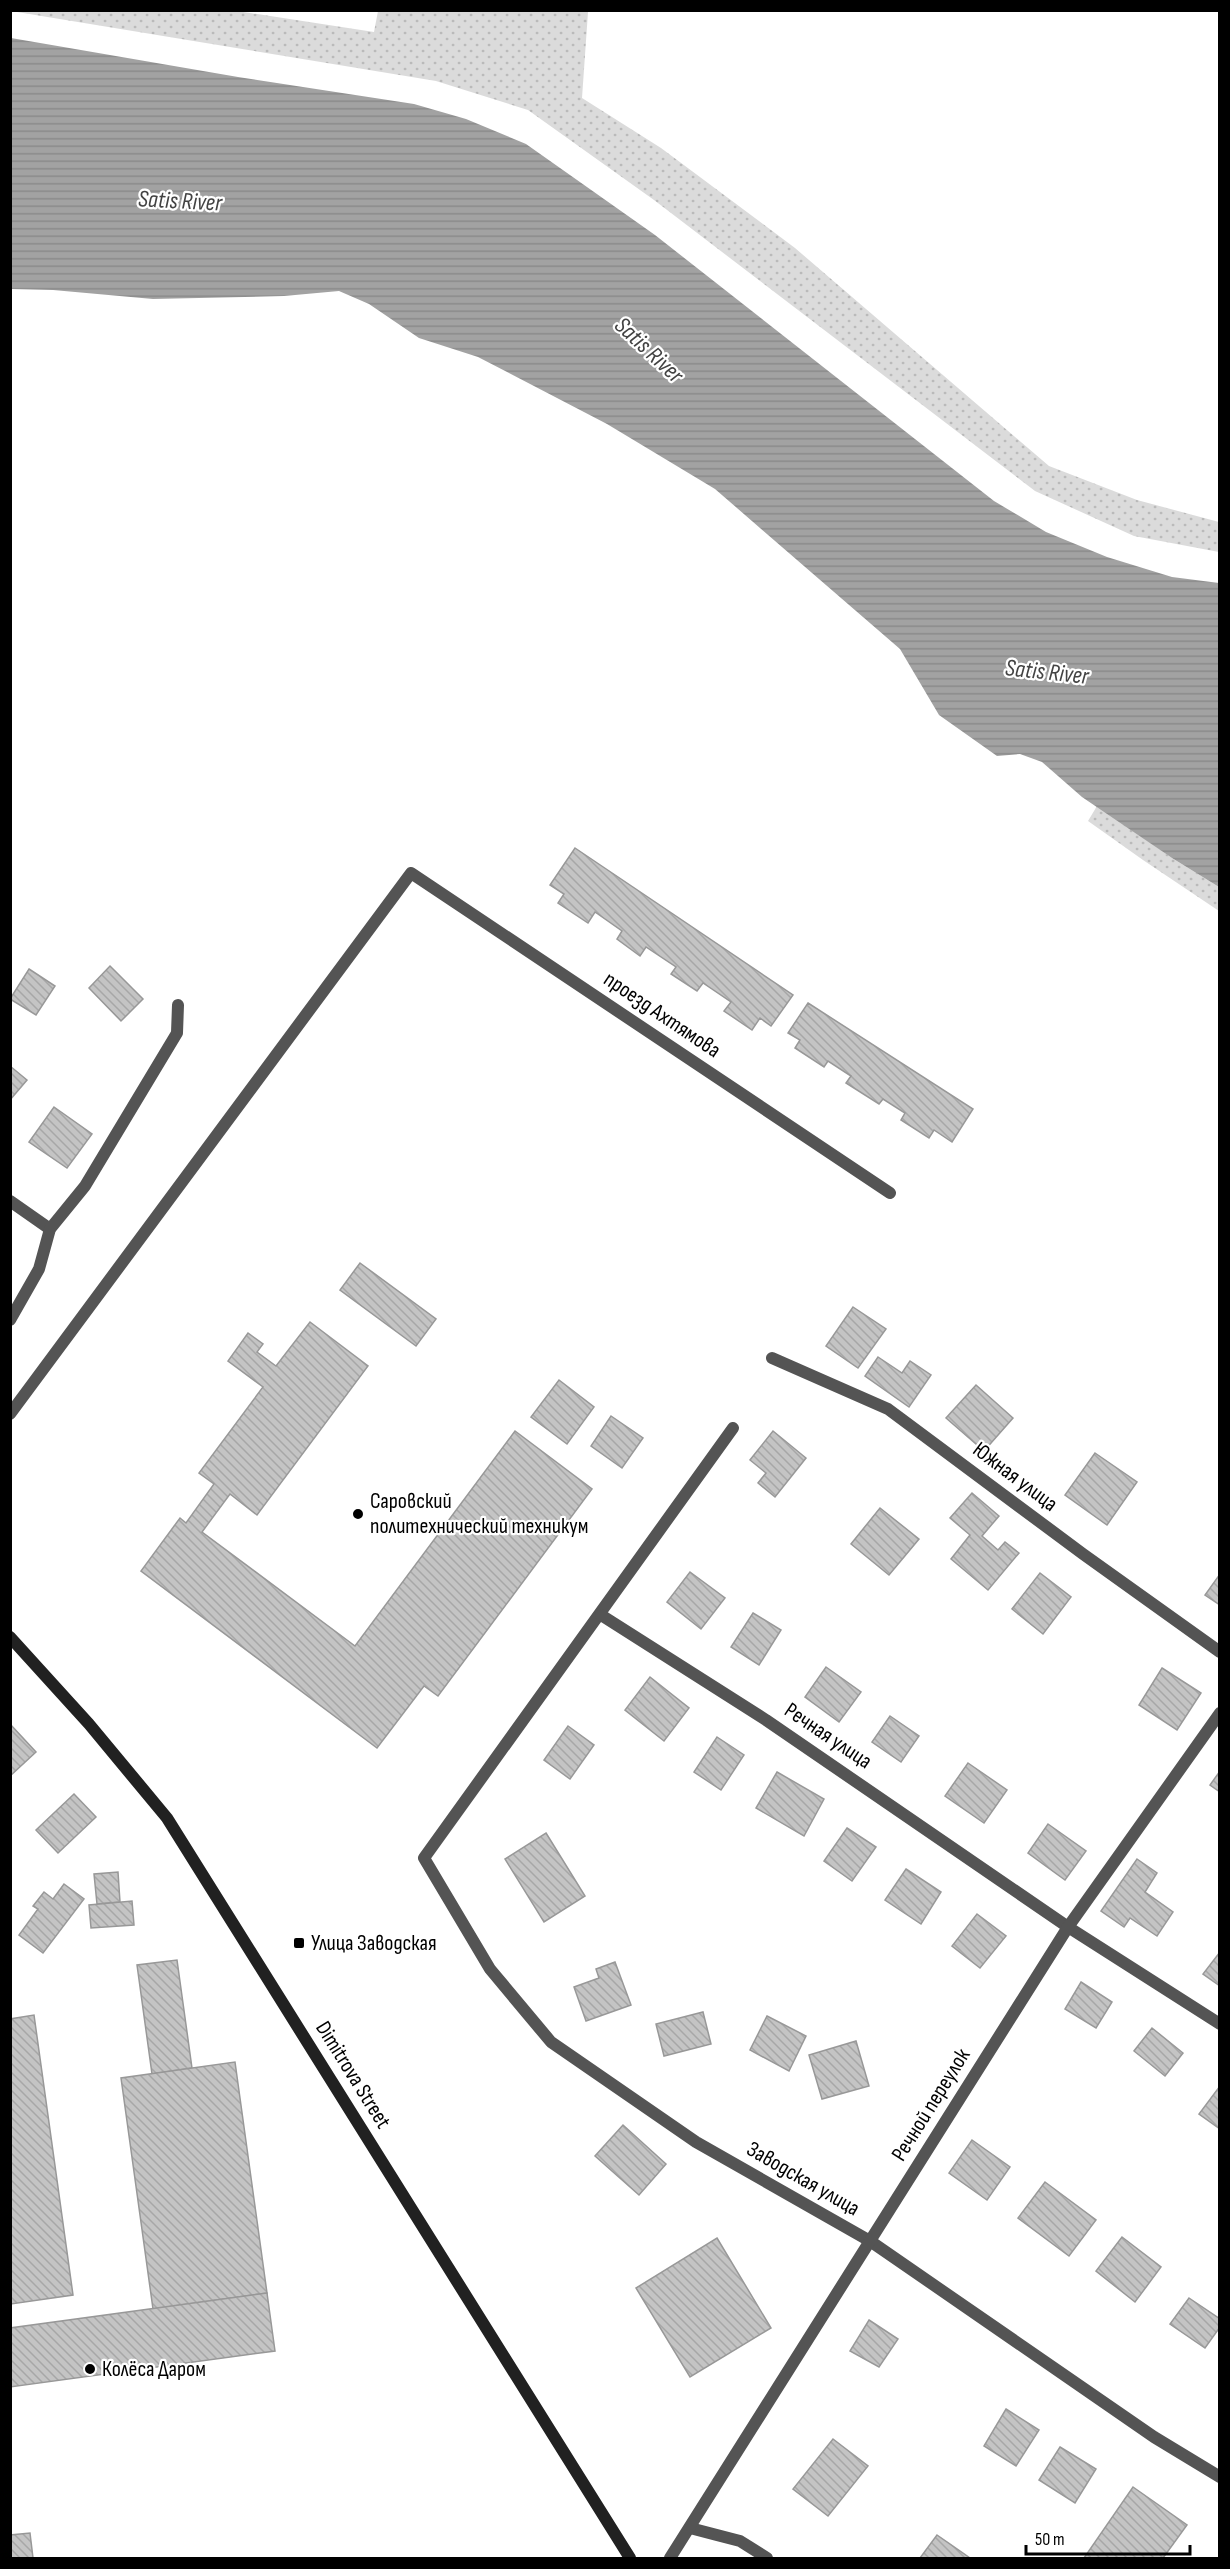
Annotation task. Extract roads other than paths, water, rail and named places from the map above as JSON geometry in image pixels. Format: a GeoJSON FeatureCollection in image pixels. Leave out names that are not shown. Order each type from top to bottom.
{"type":"FeatureCollection","features":[{"type":"Feature","properties":{"kind":"street","name":"проезд Ахтямова"},"geometry":{"type":"LineString","coordinates":[[10,1414],[411,873],[890,1193]]}},
{"type":"Feature","properties":{"kind":"street"},"geometry":{"type":"LineString","coordinates":[[10,1320],[39,1269],[50,1229],[85,1186],[177,1033],[178,1005]]}},
{"type":"Feature","properties":{"kind":"street"},"geometry":{"type":"LineString","coordinates":[[10,1201],[50,1229]]}},
{"type":"Feature","properties":{"kind":"street","name":"Южная улица"},"geometry":{"type":"LineString","coordinates":[[772,1358],[888,1409],[1083,1554],[1220,1652]]}},
{"type":"Feature","properties":{"kind":"street"},"geometry":{"type":"LineString","coordinates":[[601,1615],[733,1428]]}},
{"type":"Feature","properties":{"kind":"street","name":"Заводская улица"},"geometry":{"type":"LineString","coordinates":[[601,1615],[424,1858],[490,1969],[551,2042],[696,2142],[870,2241],[1154,2438],[1220,2477]]}},
{"type":"Feature","properties":{"kind":"street","name":"Речная улица"},"geometry":{"type":"LineString","coordinates":[[601,1615],[766,1719],[1068,1927],[1220,2025]]}},
{"type":"Feature","properties":{"kind":"street","name":"Dimitrova Street"},"geometry":{"type":"LineString","coordinates":[[10,1637],[89,1724],[172,1826],[630,2559]]}},
{"type":"Feature","properties":{"kind":"street","name":"Речной переулок"},"geometry":{"type":"LineString","coordinates":[[670,2559],[1068,1927],[1220,1713]]}},
{"type":"Feature","properties":{"kind":"street"},"geometry":{"type":"LineString","coordinates":[[690,2528],[740,2541],[766,2559]]}},
{"type":"Feature","properties":{"kind":"water","name":"Satis River"},"geometry":{"type":"Polygon","coordinates":[[[11,38],[414,104],[466,119],[526,144],[655,235],[994,501],[1046,532],[1107,557],[1172,577],[1219,583],[1219,887],[1082,797],[1042,762],[1020,754],[997,756],[939,715],[900,649],[715,489],[607,424],[478,357],[419,338],[369,304],[339,291],[284,296],[153,299],[53,290],[11,289],[11,38]]]}},
{"type":"Feature","properties":{"kind":"place","name":"Саровский политехнический техникум"},"geometry":{"type":"Point","coordinates":[358,1514]}},
{"type":"Feature","properties":{"kind":"place","name":"Улица Заводская"},"geometry":{"type":"Point","coordinates":[299,1943]}},
{"type":"Feature","properties":{"kind":"place","name":"Колёса Даром"},"geometry":{"type":"Point","coordinates":[90,2369]}}]}
